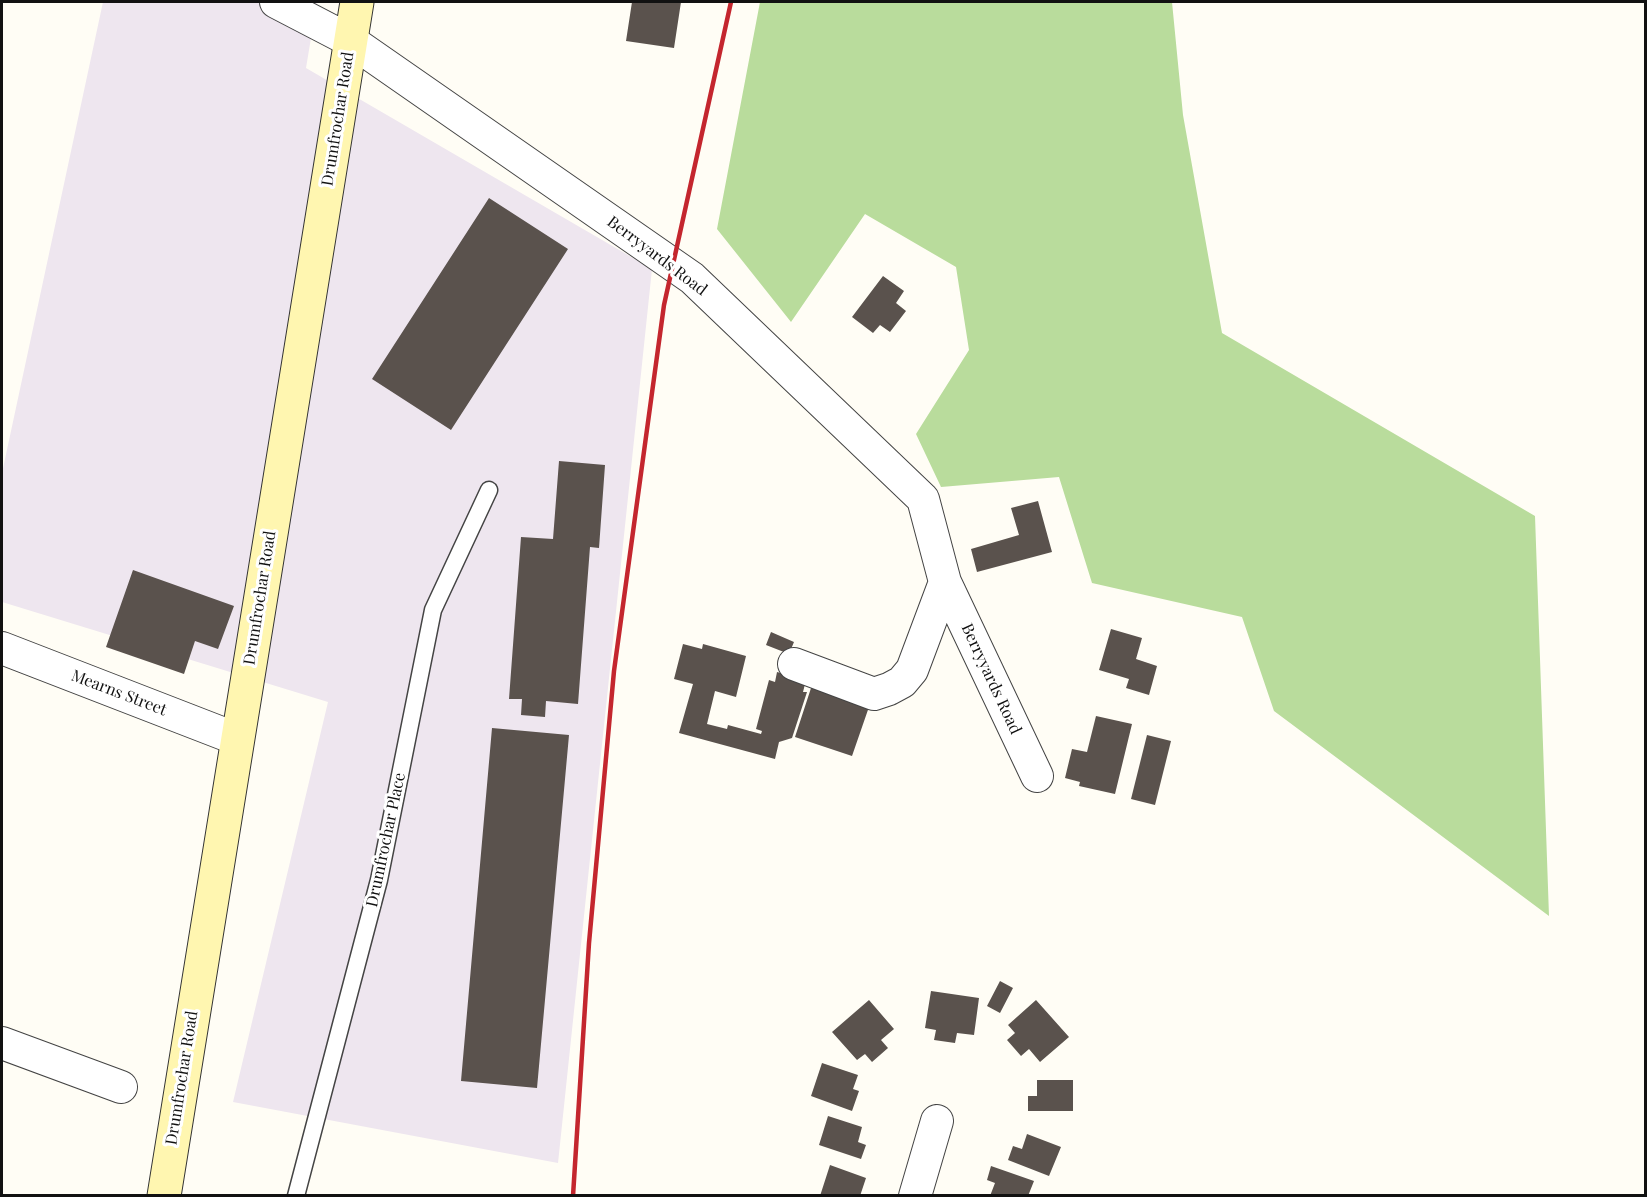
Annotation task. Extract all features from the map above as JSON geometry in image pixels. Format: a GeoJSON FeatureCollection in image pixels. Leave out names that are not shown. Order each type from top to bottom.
{"type":"FeatureCollection","features":[{"type":"Feature","properties":{"kind":"main road","name":"Drumfrochar Road"},"geometry":{"type":"LineString","coordinates":[[164,1196],[357,2]]}},
{"type":"Feature","properties":{"kind":"street","name":"Berryyards Road"},"geometry":{"type":"LineString","coordinates":[[276,2],[351,41],[692,278],[923,499],[945,582],[1037,776]]}},
{"type":"Feature","properties":{"kind":"street"},"geometry":{"type":"LineString","coordinates":[[794,664],[874,694],[902,682],[912,670],[945,582]]}},
{"type":"Feature","properties":{"kind":"street","name":"Mearns Street"},"geometry":{"type":"LineString","coordinates":[[2,648],[237,739]]}},
{"type":"Feature","properties":{"kind":"street"},"geometry":{"type":"LineString","coordinates":[[2,1043],[121,1087]]}},
{"type":"Feature","properties":{"kind":"street"},"geometry":{"type":"LineString","coordinates":[[915,1196],[938,1121]]}},
{"type":"Feature","properties":{"kind":"lane","name":"Drumfrochar Place"},"geometry":{"type":"LineString","coordinates":[[296,1196],[379,880],[433,610],[489,490]]}},
{"type":"Feature","properties":{"kind":"shaded area"},"geometry":{"type":"Polygon","coordinates":[[[103,2],[317,2],[306,68],[652,269],[558,1163],[233,1102],[328,702],[2,602],[2,473],[103,2]]]}},
{"type":"Feature","properties":{"kind":"green space"},"geometry":{"type":"Polygon","coordinates":[[[760,2],[1172,2],[1183,115],[1222,333],[1535,516],[1549,916],[1274,711],[1242,617],[1092,583],[1059,477],[941,487],[916,434],[969,350],[956,267],[865,214],[791,322],[717,229],[760,2]]]}},
{"type":"Feature","properties":{"kind":"building"},"geometry":{"type":"Polygon","coordinates":[[[632,2],[681,2],[674,48],[626,41],[632,2]]]}},
{"type":"Feature","properties":{"kind":"building"},"geometry":{"type":"Polygon","coordinates":[[[489,198],[568,249],[451,430],[372,379],[489,198]]]}},
{"type":"Feature","properties":{"kind":"building"},"geometry":{"type":"Polygon","coordinates":[[[883,276],[904,291],[896,303],[906,311],[890,332],[880,325],[873,333],[852,317],[883,276]]]}},
{"type":"Feature","properties":{"kind":"building"},"geometry":{"type":"Polygon","coordinates":[[[559,461],[605,465],[599,548],[590,547],[578,704],[546,701],[545,717],[521,715],[522,699],[509,699],[521,537],[553,539],[559,461]]]}},
{"type":"Feature","properties":{"kind":"building"},"geometry":{"type":"Polygon","coordinates":[[[1038,501],[1052,552],[977,572],[971,549],[1019,535],[1011,508],[1038,501]]]}},
{"type":"Feature","properties":{"kind":"building"},"geometry":{"type":"Polygon","coordinates":[[[133,570],[234,606],[218,649],[195,641],[184,674],[106,647],[133,570]]]}},
{"type":"Feature","properties":{"kind":"building"},"geometry":{"type":"Polygon","coordinates":[[[1111,629],[1142,638],[1136,659],[1157,666],[1149,695],[1126,688],[1129,679],[1099,670],[1111,629]]]}},
{"type":"Feature","properties":{"kind":"building"},"geometry":{"type":"Polygon","coordinates":[[[771,632],[794,642],[789,654],[766,645],[771,632]]]}},
{"type":"Feature","properties":{"kind":"building"},"geometry":{"type":"Polygon","coordinates":[[[683,644],[702,649],[703,644],[746,656],[736,697],[715,691],[707,724],[727,729],[728,725],[761,734],[762,731],[756,729],[769,680],[775,682],[777,672],[806,680],[803,692],[807,692],[792,738],[779,742],[775,759],[679,733],[693,684],[674,679],[683,644]]]}},
{"type":"Feature","properties":{"kind":"building"},"geometry":{"type":"Polygon","coordinates":[[[812,685],[870,704],[852,756],[795,737],[812,685]]]}},
{"type":"Feature","properties":{"kind":"building"},"geometry":{"type":"Polygon","coordinates":[[[1096,716],[1132,724],[1115,794],[1079,786],[1080,782],[1065,778],[1072,749],[1087,752],[1096,716]]]}},
{"type":"Feature","properties":{"kind":"building"},"geometry":{"type":"Polygon","coordinates":[[[492,728],[569,735],[537,1088],[461,1081],[492,728]]]}},
{"type":"Feature","properties":{"kind":"building"},"geometry":{"type":"Polygon","coordinates":[[[1147,735],[1171,741],[1155,805],[1131,799],[1147,735]]]}},
{"type":"Feature","properties":{"kind":"building"},"geometry":{"type":"Polygon","coordinates":[[[1000,981],[1013,988],[1000,1013],[987,1006],[1000,981]]]}},
{"type":"Feature","properties":{"kind":"building"},"geometry":{"type":"Polygon","coordinates":[[[931,991],[979,998],[974,1035],[957,1033],[955,1043],[934,1040],[936,1030],[925,1028],[931,991]]]}},
{"type":"Feature","properties":{"kind":"building"},"geometry":{"type":"Polygon","coordinates":[[[869,1000],[894,1029],[881,1040],[888,1048],[872,1062],[865,1054],[857,1060],[832,1032],[869,1000]]]}},
{"type":"Feature","properties":{"kind":"building"},"geometry":{"type":"Polygon","coordinates":[[[1036,1000],[1069,1037],[1040,1062],[1029,1049],[1021,1056],[1007,1040],[1015,1033],[1008,1025],[1036,1000]]]}},
{"type":"Feature","properties":{"kind":"building"},"geometry":{"type":"Polygon","coordinates":[[[822,1063],[858,1075],[853,1089],[859,1091],[852,1111],[811,1096],[822,1063]]]}},
{"type":"Feature","properties":{"kind":"building"},"geometry":{"type":"Polygon","coordinates":[[[1037,1080],[1073,1080],[1073,1111],[1028,1111],[1028,1096],[1037,1096],[1037,1080]]]}},
{"type":"Feature","properties":{"kind":"building"},"geometry":{"type":"Polygon","coordinates":[[[828,1116],[862,1127],[858,1142],[866,1145],[861,1159],[819,1145],[828,1116]]]}},
{"type":"Feature","properties":{"kind":"building"},"geometry":{"type":"Polygon","coordinates":[[[1027,1134],[1061,1147],[1049,1176],[1008,1160],[1013,1146],[1022,1149],[1027,1134]]]}},
{"type":"Feature","properties":{"kind":"building"},"geometry":{"type":"Polygon","coordinates":[[[830,1165],[866,1178],[860,1196],[820,1196],[830,1165]]]}},
{"type":"Feature","properties":{"kind":"building"},"geometry":{"type":"Polygon","coordinates":[[[991,1166],[1034,1181],[1028,1196],[990,1196],[995,1183],[987,1180],[991,1166]]]}},
{"type":"Feature","properties":{"kind":"railway"},"geometry":{"type":"LineString","coordinates":[[573,1196],[589,943],[614,671],[664,305],[731,2]]}}]}
